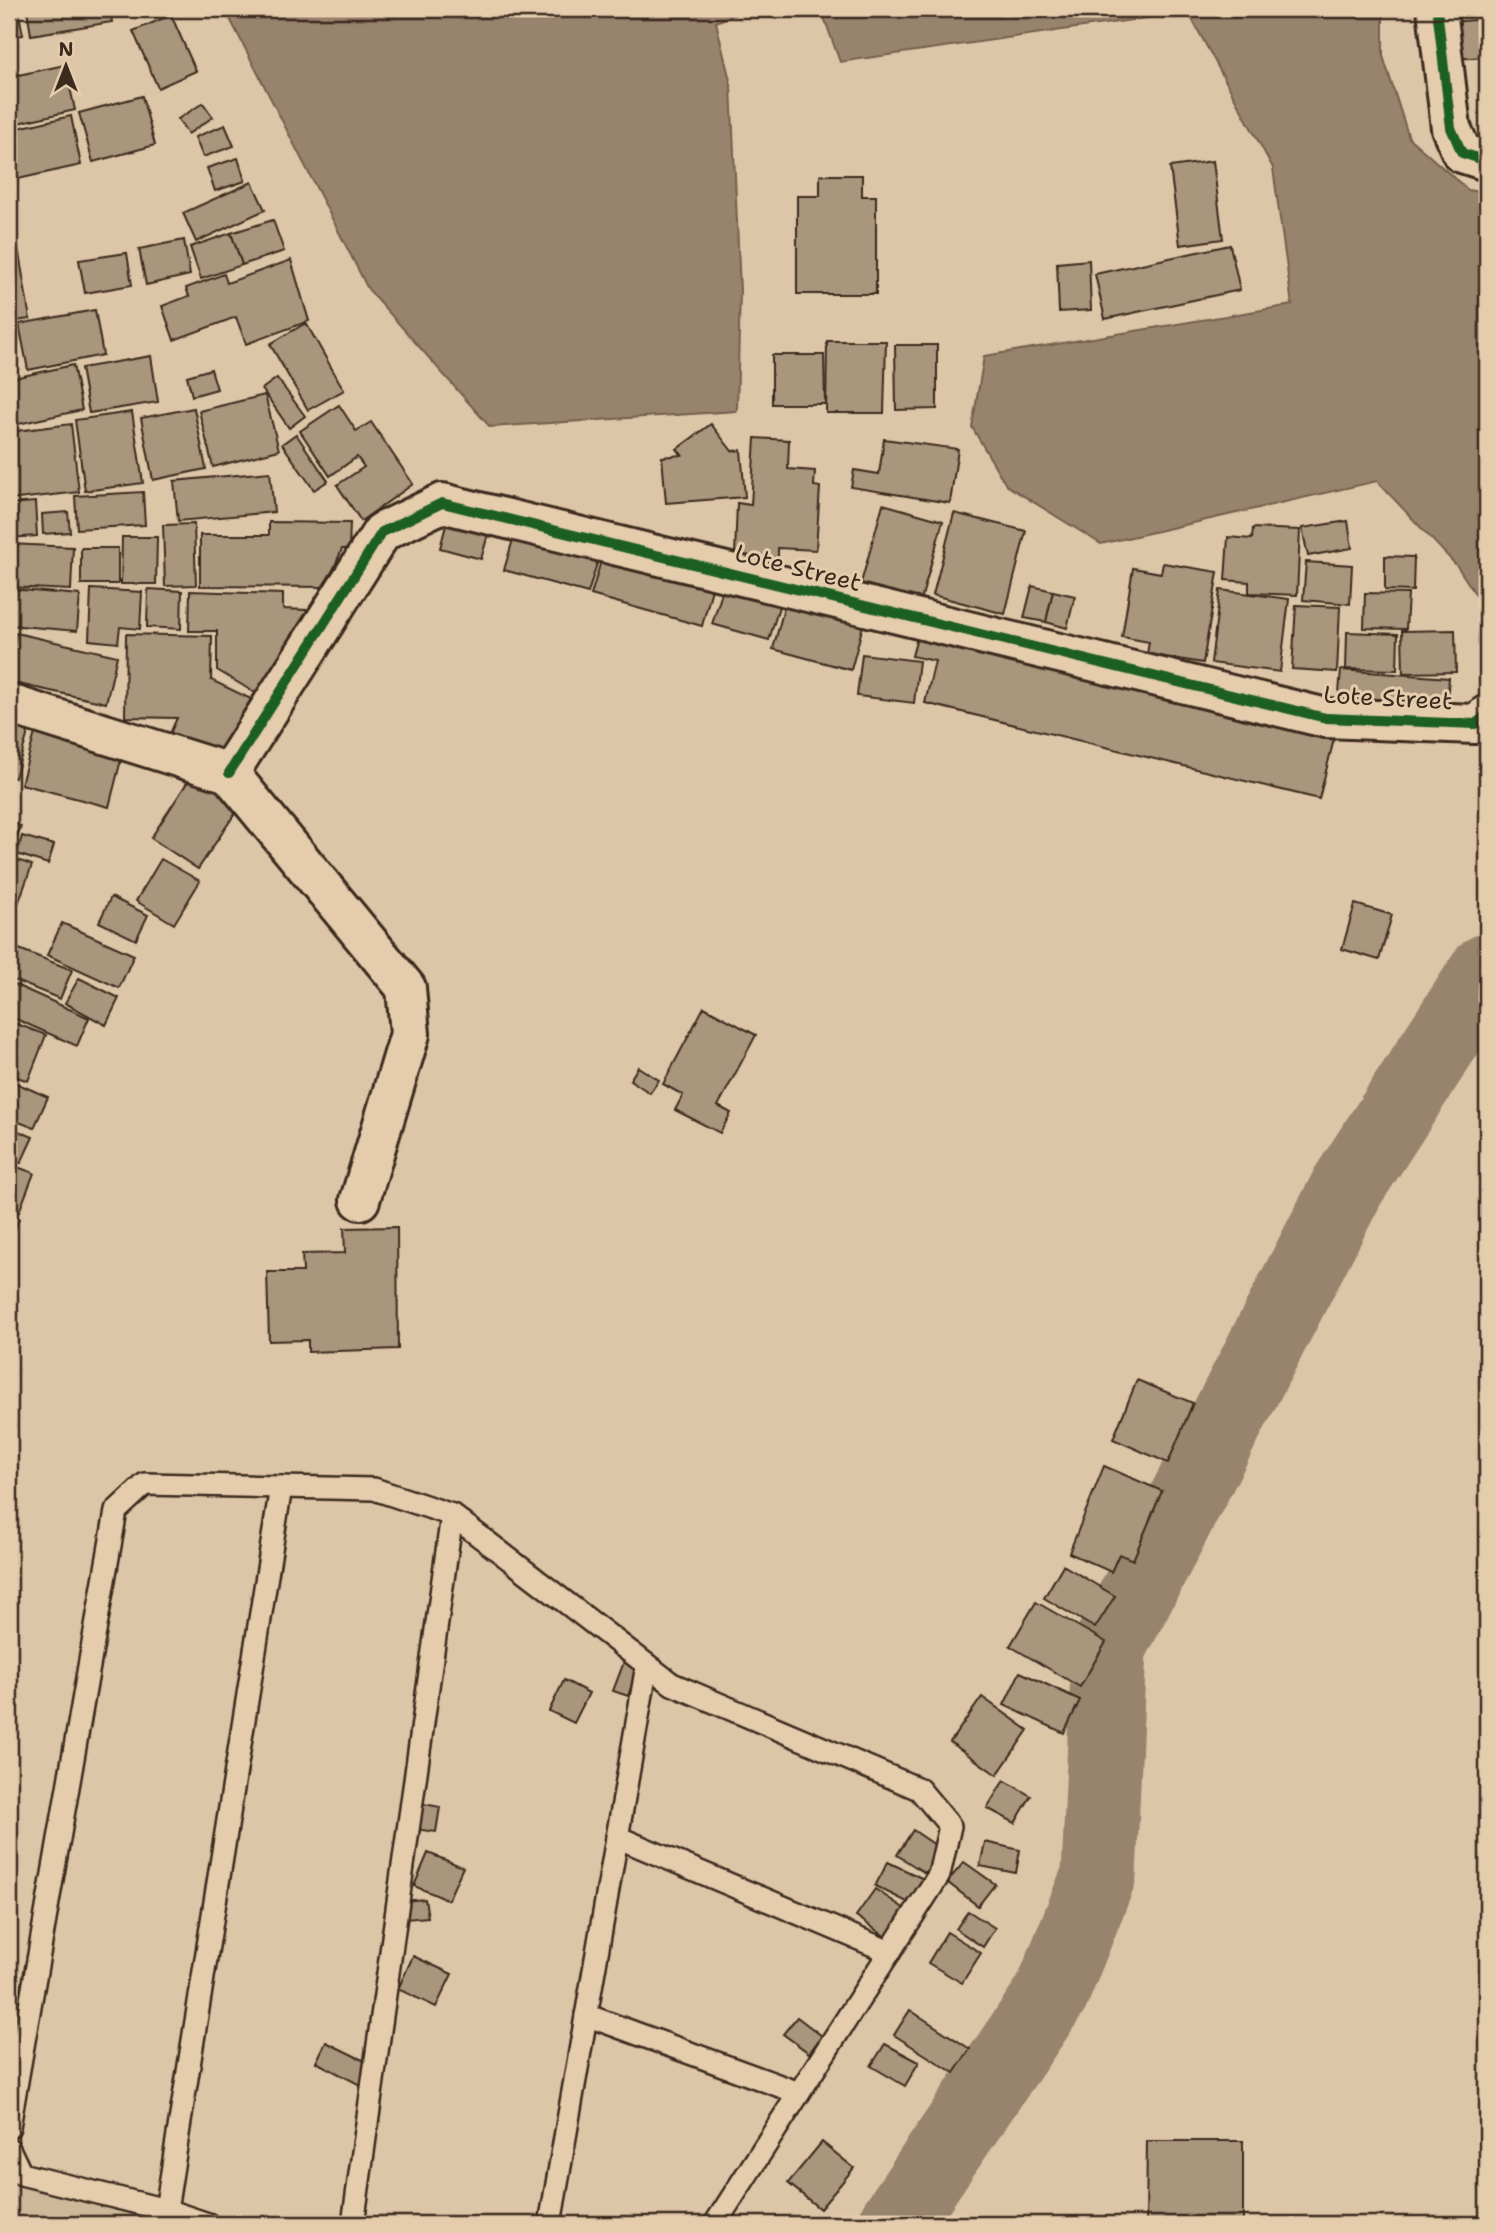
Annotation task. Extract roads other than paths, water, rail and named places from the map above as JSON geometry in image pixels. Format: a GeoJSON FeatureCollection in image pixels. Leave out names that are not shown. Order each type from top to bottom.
{"type":"FeatureCollection","features":[{"type":"Feature","properties":{"kind":"street"},"geometry":{"type":"LineString","coordinates":[[1437,9],[1451,128],[1462,153],[1487,161]]}},
{"type":"Feature","properties":{"kind":"street","name":"Lote Street"},"geometry":{"type":"LineString","coordinates":[[229,773],[382,532],[442,503],[1326,718],[1475,723],[1487,715]]}},
{"type":"Feature","properties":{"kind":"street"},"geometry":{"type":"LineString","coordinates":[[9,704],[229,773],[406,988],[410,1034],[360,1200]]}},
{"type":"Feature","properties":{"kind":"lane"},"geometry":{"type":"LineString","coordinates":[[9,2127],[116,1511],[145,1484],[374,1489],[452,1515],[672,1684],[725,1709],[919,1789],[950,1826],[939,1875],[715,2224]]}},
{"type":"Feature","properties":{"kind":"lane"},"geometry":{"type":"LineString","coordinates":[[166,2210],[281,1487]]}},
{"type":"Feature","properties":{"kind":"lane"},"geometry":{"type":"LineString","coordinates":[[353,2224],[452,1515]]}},
{"type":"Feature","properties":{"kind":"lane"},"geometry":{"type":"LineString","coordinates":[[550,2224],[647,1665]]}},
{"type":"Feature","properties":{"kind":"lane"},"geometry":{"type":"LineString","coordinates":[[617,1837],[890,1952]]}},
{"type":"Feature","properties":{"kind":"lane"},"geometry":{"type":"LineString","coordinates":[[586,2015],[799,2094]]}},
{"type":"Feature","properties":{"kind":"lane"},"geometry":{"type":"LineString","coordinates":[[9,2149],[21,2174],[166,2210],[208,2224]]}},
{"type":"Feature","properties":{"kind":"waterway"},"geometry":{"type":"LineString","coordinates":[[895,2224],[1052,1993],[1099,1875],[1109,1648],[1348,1186],[1487,971]]}}]}
